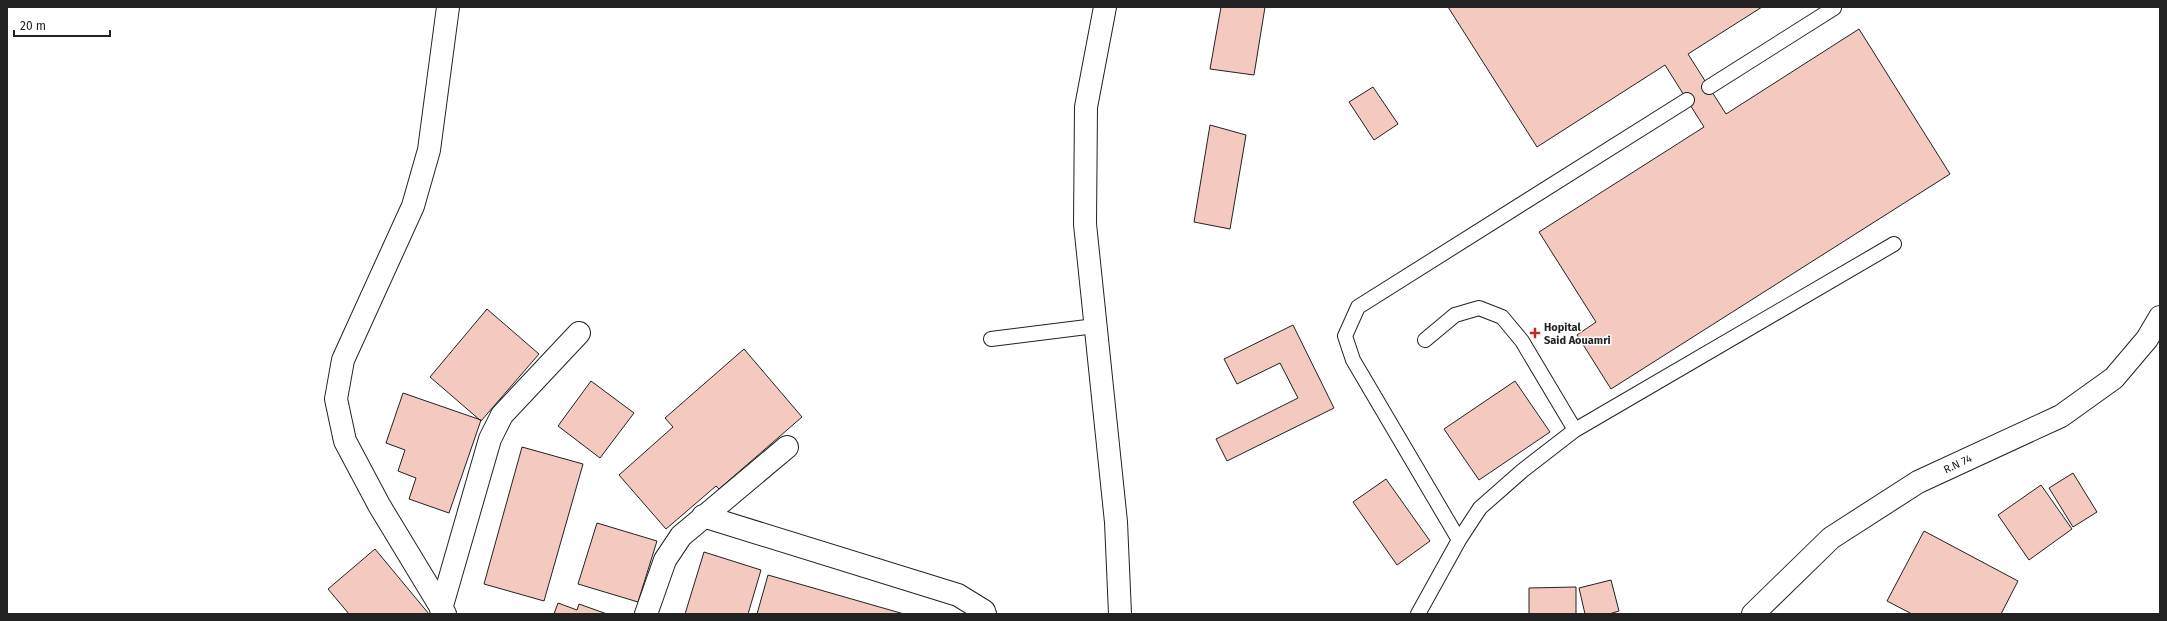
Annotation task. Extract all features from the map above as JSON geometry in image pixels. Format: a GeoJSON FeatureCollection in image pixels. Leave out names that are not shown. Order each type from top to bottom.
{"type":"FeatureCollection","features":[{"type":"Feature","properties":{"kind":"street"},"geometry":{"type":"LineString","coordinates":[[443,612],[379,505],[345,441],[336,399],[343,360],[413,206],[429,150],[448,7]]}},
{"type":"Feature","properties":{"kind":"street"},"geometry":{"type":"LineString","coordinates":[[1105,7],[1086,107],[1084,224],[1116,522],[1120,614]]}},
{"type":"Feature","properties":{"kind":"street","name":"R.N 74"},"geometry":{"type":"LineString","coordinates":[[1753,614],[1831,538],[1918,482],[2061,416],[2114,378],[2146,339],[2160,316]]}},
{"type":"Feature","properties":{"kind":"street"},"geometry":{"type":"LineString","coordinates":[[443,612],[480,469],[493,433],[502,414],[579,333]]}},
{"type":"Feature","properties":{"kind":"street"},"geometry":{"type":"LineString","coordinates":[[646,614],[665,560],[682,536],[703,516],[787,447]]}},
{"type":"Feature","properties":{"kind":"street"},"geometry":{"type":"LineString","coordinates":[[703,516],[958,595],[988,613]]}},
{"type":"Feature","properties":{"kind":"lane"},"geometry":{"type":"LineString","coordinates":[[1709,87],[1834,8]]}},
{"type":"Feature","properties":{"kind":"lane"},"geometry":{"type":"LineString","coordinates":[[1459,540],[1353,360],[1345,336],[1358,307],[1687,100]]}},
{"type":"Feature","properties":{"kind":"lane"},"geometry":{"type":"LineString","coordinates":[[1418,614],[1459,540],[1480,508],[1522,471],[1575,430],[1894,244]]}},
{"type":"Feature","properties":{"kind":"lane"},"geometry":{"type":"LineString","coordinates":[[1425,340],[1455,315],[1479,308],[1502,317],[1522,341],[1575,430]]}},
{"type":"Feature","properties":{"kind":"lane"},"geometry":{"type":"LineString","coordinates":[[991,339],[1095,326]]}},
{"type":"Feature","properties":{"kind":"building"},"geometry":{"type":"Polygon","coordinates":[[[1221,7],[1265,7],[1254,75],[1210,69],[1221,7]]]}},
{"type":"Feature","properties":{"kind":"building"},"geometry":{"type":"Polygon","coordinates":[[[1448,7],[1762,7],[1688,54],[1726,114],[1859,29],[1950,174],[1611,389],[1577,335],[1596,322],[1539,232],[1704,127],[1665,65],[1537,147],[1448,7]]]}},
{"type":"Feature","properties":{"kind":"building"},"geometry":{"type":"Polygon","coordinates":[[[1373,87],[1398,124],[1374,140],[1349,102],[1373,87]]]}},
{"type":"Feature","properties":{"kind":"building"},"geometry":{"type":"Polygon","coordinates":[[[1210,125],[1246,135],[1230,229],[1194,222],[1210,125]]]}},
{"type":"Feature","properties":{"kind":"building"},"geometry":{"type":"Polygon","coordinates":[[[487,309],[539,354],[481,421],[430,377],[487,309]]]}},
{"type":"Feature","properties":{"kind":"building"},"geometry":{"type":"Polygon","coordinates":[[[1293,325],[1334,408],[1227,461],[1216,439],[1298,398],[1280,363],[1237,384],[1224,359],[1293,325]]]}},
{"type":"Feature","properties":{"kind":"building"},"geometry":{"type":"Polygon","coordinates":[[[744,349],[802,417],[719,489],[716,486],[666,529],[619,475],[673,427],[665,418],[744,349]]]}},
{"type":"Feature","properties":{"kind":"building"},"geometry":{"type":"Polygon","coordinates":[[[591,381],[634,413],[600,458],[558,426],[591,381]]]}},
{"type":"Feature","properties":{"kind":"building"},"geometry":{"type":"Polygon","coordinates":[[[1515,381],[1550,432],[1479,480],[1444,429],[1515,381]]]}},
{"type":"Feature","properties":{"kind":"building"},"geometry":{"type":"Polygon","coordinates":[[[403,393],[481,420],[449,513],[409,499],[416,478],[398,471],[405,450],[386,443],[403,393]]]}},
{"type":"Feature","properties":{"kind":"building"},"geometry":{"type":"Polygon","coordinates":[[[522,447],[583,464],[544,601],[484,584],[522,447]]]}},
{"type":"Feature","properties":{"kind":"building"},"geometry":{"type":"Polygon","coordinates":[[[2073,473],[2097,512],[2073,527],[2049,488],[2073,473]]]}},
{"type":"Feature","properties":{"kind":"building"},"geometry":{"type":"Polygon","coordinates":[[[1386,479],[1430,541],[1397,565],[1353,502],[1386,479]]]}},
{"type":"Feature","properties":{"kind":"building"},"geometry":{"type":"Polygon","coordinates":[[[2041,485],[2072,529],[2029,560],[1998,515],[2041,485]]]}},
{"type":"Feature","properties":{"kind":"building"},"geometry":{"type":"Polygon","coordinates":[[[597,523],[657,541],[638,602],[578,584],[597,523]]]}},
{"type":"Feature","properties":{"kind":"building"},"geometry":{"type":"Polygon","coordinates":[[[1924,531],[2018,581],[2001,614],[1912,614],[1887,601],[1924,531]]]}},
{"type":"Feature","properties":{"kind":"building"},"geometry":{"type":"Polygon","coordinates":[[[375,549],[429,614],[349,614],[328,589],[375,549]]]}},
{"type":"Feature","properties":{"kind":"building"},"geometry":{"type":"Polygon","coordinates":[[[704,552],[761,570],[748,614],[685,614],[704,552]]]}},
{"type":"Feature","properties":{"kind":"building"},"geometry":{"type":"Polygon","coordinates":[[[768,575],[904,614],[757,614],[768,575]]]}},
{"type":"Feature","properties":{"kind":"building"},"geometry":{"type":"Polygon","coordinates":[[[1611,580],[1619,611],[1609,614],[1585,614],[1579,588],[1611,580]]]}},
{"type":"Feature","properties":{"kind":"building"},"geometry":{"type":"Polygon","coordinates":[[[1576,587],[1576,614],[1529,614],[1529,588],[1576,587]]]}},
{"type":"Feature","properties":{"kind":"building"},"geometry":{"type":"Polygon","coordinates":[[[558,603],[577,610],[579,604],[607,614],[554,614],[558,603]]]}},
{"type":"Feature","properties":{"kind":"place","name":"Hopital Said Aouamri"},"geometry":{"type":"Point","coordinates":[1535,333]}}]}
